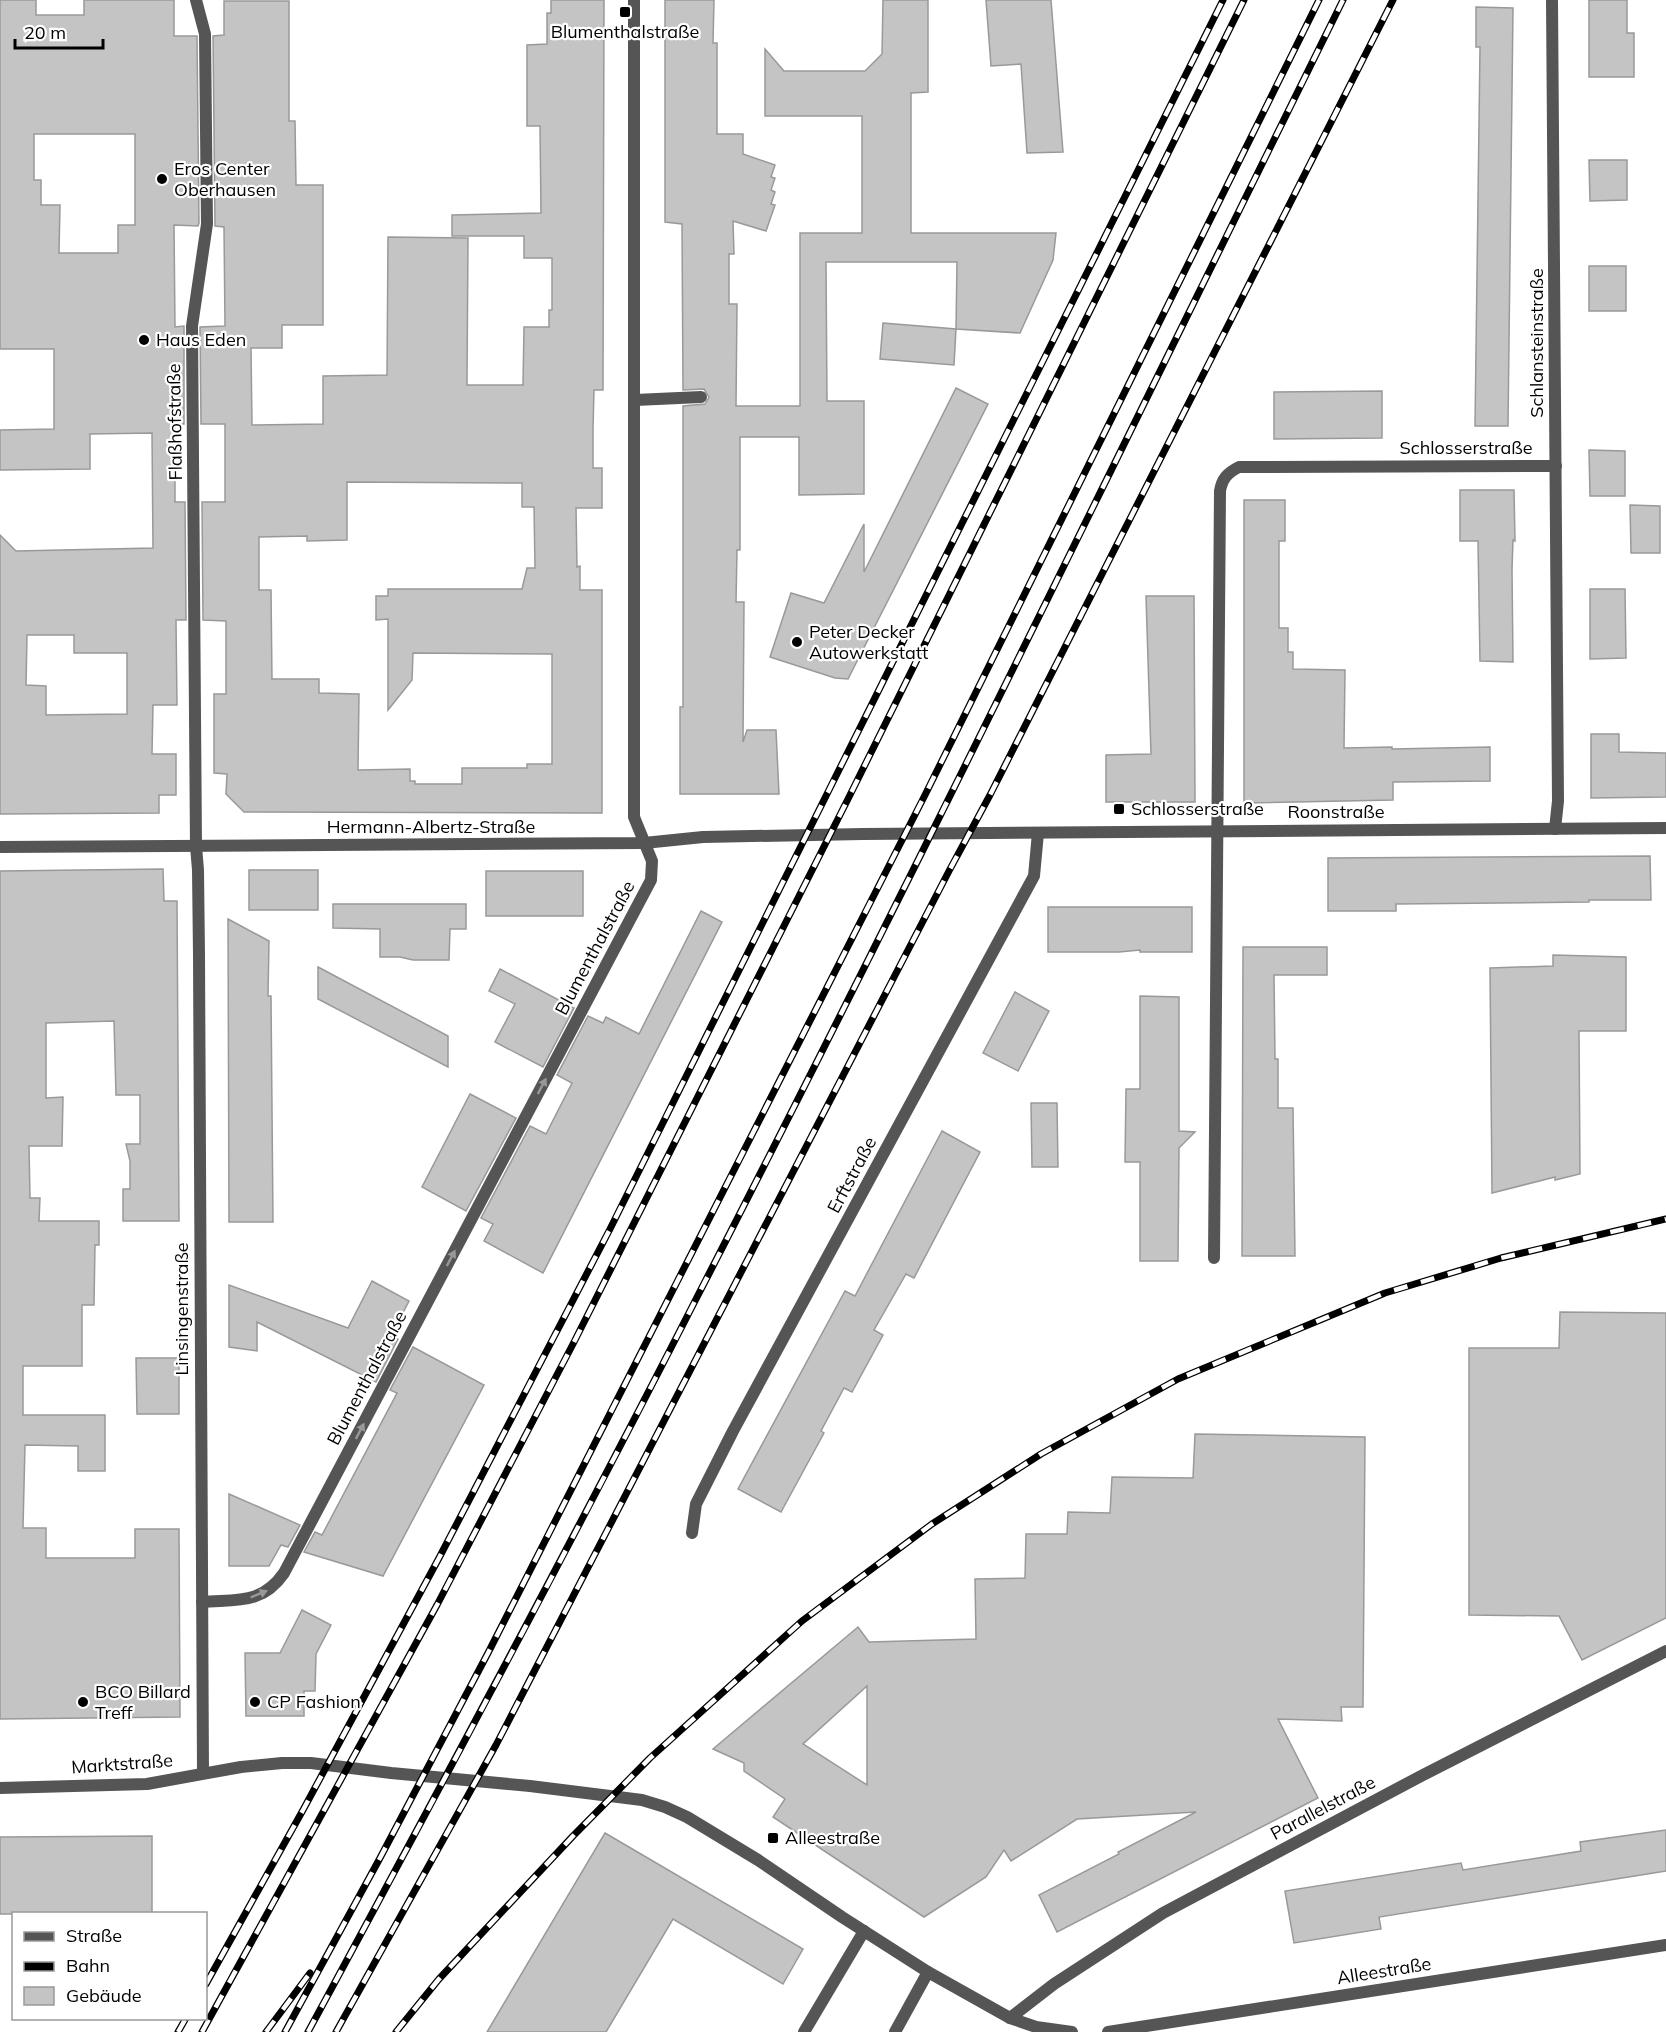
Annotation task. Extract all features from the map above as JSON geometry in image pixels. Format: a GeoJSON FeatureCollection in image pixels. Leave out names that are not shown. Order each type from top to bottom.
{"type":"FeatureCollection","features":[{"type":"Feature","properties":{"kind":"street","name":"Flaßhofstraße"},"geometry":{"type":"LineString","coordinates":[[196,0],[205,34],[207,224],[192,326],[196,846]]}},
{"type":"Feature","properties":{"kind":"street","name":"Blumenthalstraße"},"geometry":{"type":"LineString","coordinates":[[202,1602],[253,1598],[271,1588],[285,1573],[651,880],[652,861],[634,817],[634,0]]}},
{"type":"Feature","properties":{"kind":"street","name":"Schlansteinstraße"},"geometry":{"type":"LineString","coordinates":[[1552,0],[1558,801],[1555,829]]}},
{"type":"Feature","properties":{"kind":"street"},"geometry":{"type":"LineString","coordinates":[[635,400],[701,397]]}},
{"type":"Feature","properties":{"kind":"street","name":"Schlosserstraße"},"geometry":{"type":"LineString","coordinates":[[1214,1258],[1220,491],[1222,481],[1239,467],[1556,466]]}},
{"type":"Feature","properties":{"kind":"street","name":"Roonstraße"},"geometry":{"type":"LineString","coordinates":[[862,834],[1666,828]]}},
{"type":"Feature","properties":{"kind":"street","name":"Erftstraße"},"geometry":{"type":"LineString","coordinates":[[692,1533],[696,1504],[733,1431],[1034,876],[1038,833]]}},
{"type":"Feature","properties":{"kind":"street","name":"Hermann-Albertz-Straße"},"geometry":{"type":"LineString","coordinates":[[0,847],[644,843],[703,837],[862,834]]}},
{"type":"Feature","properties":{"kind":"street","name":"Linsingenstraße"},"geometry":{"type":"LineString","coordinates":[[196,846],[199,934],[203,1773]]}},
{"type":"Feature","properties":{"kind":"street","name":"Parallelstraße"},"geometry":{"type":"LineString","coordinates":[[1010,2018],[1054,1984],[1163,1913],[1423,1775],[1666,1651]]}},
{"type":"Feature","properties":{"kind":"street","name":"Marktstraße"},"geometry":{"type":"LineString","coordinates":[[0,1788],[147,1784],[203,1773],[282,1763],[311,1763],[642,1800],[687,1817],[758,1860],[864,1931]]}},
{"type":"Feature","properties":{"kind":"street"},"geometry":{"type":"LineString","coordinates":[[804,2032],[864,1931],[928,1972],[1010,2018],[1036,2027],[1072,2032]]}},
{"type":"Feature","properties":{"kind":"street","name":"Alleestraße"},"geometry":{"type":"LineString","coordinates":[[1108,2032],[1666,1945]]}},
{"type":"Feature","properties":{"kind":"street"},"geometry":{"type":"LineString","coordinates":[[895,2032],[928,1972]]}},
{"type":"Feature","properties":{"kind":"building"},"geometry":{"type":"Polygon","coordinates":[[[0,0],[36,0],[36,15],[84,15],[84,0],[174,0],[174,36],[197,36],[199,223],[198,226],[174,225],[175,327],[184,326],[184,424],[175,424],[175,502],[185,502],[186,620],[176,620],[177,705],[153,705],[152,754],[176,754],[176,795],[159,795],[159,813],[0,814],[0,535],[16,551],[153,548],[152,433],[90,434],[90,469],[0,470],[0,430],[54,429],[54,349],[0,349],[0,0]],[[34,134],[34,180],[41,180],[41,205],[60,205],[59,253],[118,253],[118,225],[135,225],[135,134],[34,134]],[[27,635],[26,685],[46,686],[46,715],[127,714],[127,653],[74,653],[74,635],[27,635]]]}},
{"type":"Feature","properties":{"kind":"building"},"geometry":{"type":"Polygon","coordinates":[[[551,0],[604,0],[603,390],[594,390],[593,429],[593,468],[602,468],[602,508],[576,508],[577,567],[580,566],[580,590],[602,590],[602,813],[244,812],[226,794],[227,774],[214,773],[214,694],[226,694],[226,621],[203,620],[202,502],[225,502],[225,424],[201,424],[200,327],[225,326],[224,227],[215,226],[213,36],[224,35],[224,1],[289,1],[289,121],[295,121],[296,185],[323,185],[323,325],[282,325],[282,348],[251,348],[252,425],[323,424],[323,376],[387,375],[388,237],[468,238],[467,385],[523,385],[524,327],[549,327],[549,310],[552,310],[552,258],[524,258],[524,236],[452,236],[452,215],[541,213],[540,126],[527,126],[527,45],[547,44],[547,13],[551,13],[551,0]],[[347,482],[347,540],[307,541],[307,536],[259,537],[259,590],[271,590],[272,679],[319,679],[319,693],[359,694],[358,770],[410,769],[410,781],[415,781],[415,784],[462,784],[462,768],[527,768],[527,764],[552,764],[552,654],[413,653],[412,680],[388,710],[388,619],[376,620],[376,596],[388,596],[388,589],[522,589],[527,568],[535,568],[534,507],[522,507],[522,483],[347,482]]]}},
{"type":"Feature","properties":{"kind":"building"},"geometry":{"type":"Polygon","coordinates":[[[665,0],[714,0],[713,43],[717,43],[717,134],[743,134],[743,154],[775,165],[771,177],[775,178],[771,190],[775,192],[771,204],[775,205],[766,231],[733,221],[734,254],[729,254],[729,304],[737,304],[736,406],[800,406],[800,233],[862,233],[862,116],[765,116],[765,49],[784,71],[865,71],[882,54],[883,0],[928,0],[928,92],[911,93],[911,233],[1056,233],[1053,260],[1020,333],[956,329],[957,262],[826,262],[827,401],[864,401],[864,494],[799,495],[799,437],[740,437],[740,550],[737,550],[736,602],[744,602],[743,742],[747,730],[776,730],[779,794],[680,794],[680,707],[683,707],[683,406],[705,404],[709,397],[704,389],[683,390],[682,224],[665,222],[665,0]]]}},
{"type":"Feature","properties":{"kind":"building"},"geometry":{"type":"Polygon","coordinates":[[[986,0],[1051,0],[1063,152],[1027,153],[1021,64],[991,66],[986,0]]]}},
{"type":"Feature","properties":{"kind":"building"},"geometry":{"type":"Polygon","coordinates":[[[1589,0],[1627,0],[1627,33],[1634,33],[1634,77],[1589,77],[1589,0]]]}},
{"type":"Feature","properties":{"kind":"building"},"geometry":{"type":"Polygon","coordinates":[[[1476,7],[1513,8],[1508,426],[1475,426],[1480,47],[1476,47],[1476,7]]]}},
{"type":"Feature","properties":{"kind":"building"},"geometry":{"type":"Polygon","coordinates":[[[1589,160],[1627,160],[1627,200],[1590,201],[1589,160]]]}},
{"type":"Feature","properties":{"kind":"building"},"geometry":{"type":"Polygon","coordinates":[[[1589,266],[1626,266],[1626,311],[1589,311],[1589,266]]]}},
{"type":"Feature","properties":{"kind":"building"},"geometry":{"type":"Polygon","coordinates":[[[883,323],[956,329],[954,365],[880,359],[883,323]]]}},
{"type":"Feature","properties":{"kind":"building"},"geometry":{"type":"Polygon","coordinates":[[[956,388],[988,404],[848,679],[835,678],[770,657],[791,593],[824,603],[864,524],[864,572],[956,388]]]}},
{"type":"Feature","properties":{"kind":"building"},"geometry":{"type":"Polygon","coordinates":[[[1382,391],[1382,438],[1274,439],[1274,392],[1382,391]]]}},
{"type":"Feature","properties":{"kind":"building"},"geometry":{"type":"Polygon","coordinates":[[[1589,450],[1625,451],[1625,496],[1590,496],[1589,450]]]}},
{"type":"Feature","properties":{"kind":"building"},"geometry":{"type":"Polygon","coordinates":[[[1460,490],[1514,490],[1513,662],[1480,661],[1478,541],[1460,541],[1460,490]]]}},
{"type":"Feature","properties":{"kind":"building"},"geometry":{"type":"Polygon","coordinates":[[[1244,500],[1285,500],[1285,541],[1279,541],[1279,628],[1288,628],[1288,652],[1293,652],[1293,669],[1345,670],[1344,748],[1490,747],[1490,781],[1393,782],[1393,800],[1244,803],[1244,500]]]}},
{"type":"Feature","properties":{"kind":"building"},"geometry":{"type":"Polygon","coordinates":[[[1630,505],[1660,506],[1660,553],[1631,553],[1630,505]]]}},
{"type":"Feature","properties":{"kind":"building"},"geometry":{"type":"Polygon","coordinates":[[[1590,589],[1625,589],[1626,658],[1590,659],[1590,589]]]}},
{"type":"Feature","properties":{"kind":"building"},"geometry":{"type":"Polygon","coordinates":[[[1146,596],[1194,596],[1195,802],[1106,802],[1106,755],[1151,754],[1146,596]]]}},
{"type":"Feature","properties":{"kind":"building"},"geometry":{"type":"Polygon","coordinates":[[[1591,734],[1619,734],[1619,752],[1666,753],[1666,797],[1591,798],[1591,734]]]}},
{"type":"Feature","properties":{"kind":"building"},"geometry":{"type":"Polygon","coordinates":[[[1650,856],[1651,900],[1396,904],[1396,911],[1328,911],[1328,858],[1650,856]]]}},
{"type":"Feature","properties":{"kind":"building"},"geometry":{"type":"Polygon","coordinates":[[[163,869],[164,901],[177,901],[179,1221],[123,1221],[123,1189],[130,1189],[130,1161],[126,1144],[140,1144],[140,1095],[116,1095],[114,1021],[46,1023],[46,1098],[63,1097],[62,1146],[29,1146],[30,1198],[40,1198],[39,1221],[99,1221],[99,1245],[95,1245],[94,1305],[82,1305],[82,1366],[23,1366],[23,1415],[105,1415],[105,1471],[78,1471],[78,1446],[25,1445],[23,1528],[46,1528],[46,1558],[135,1558],[135,1529],[179,1529],[180,1717],[0,1719],[0,871],[163,869]]]}},
{"type":"Feature","properties":{"kind":"building"},"geometry":{"type":"Polygon","coordinates":[[[249,870],[318,870],[318,910],[249,910],[249,870]]]}},
{"type":"Feature","properties":{"kind":"building"},"geometry":{"type":"Polygon","coordinates":[[[486,871],[583,871],[583,916],[486,916],[486,871]]]}},
{"type":"Feature","properties":{"kind":"building"},"geometry":{"type":"Polygon","coordinates":[[[333,904],[466,904],[466,929],[450,929],[449,960],[380,957],[380,929],[333,928],[333,904]]]}},
{"type":"Feature","properties":{"kind":"building"},"geometry":{"type":"Polygon","coordinates":[[[1048,907],[1192,907],[1192,952],[1140,952],[1140,950],[1048,952],[1048,907]]]}},
{"type":"Feature","properties":{"kind":"building"},"geometry":{"type":"Polygon","coordinates":[[[701,911],[722,922],[543,1273],[484,1241],[493,1224],[481,1218],[530,1126],[546,1134],[572,1083],[557,1075],[588,1016],[603,1023],[606,1017],[639,1034],[701,911]]]}},
{"type":"Feature","properties":{"kind":"building"},"geometry":{"type":"Polygon","coordinates":[[[228,919],[269,941],[273,1222],[229,1222],[228,919]]]}},
{"type":"Feature","properties":{"kind":"building"},"geometry":{"type":"Polygon","coordinates":[[[1243,947],[1327,947],[1327,975],[1274,975],[1278,1108],[1293,1108],[1295,1256],[1242,1256],[1243,947]]]}},
{"type":"Feature","properties":{"kind":"building"},"geometry":{"type":"Polygon","coordinates":[[[1553,955],[1626,957],[1626,1031],[1579,1031],[1580,1174],[1555,1180],[1555,1177],[1492,1193],[1490,968],[1553,966],[1553,955]]]}},
{"type":"Feature","properties":{"kind":"building"},"geometry":{"type":"Polygon","coordinates":[[[318,967],[448,1036],[448,1067],[318,999],[318,967]]]}},
{"type":"Feature","properties":{"kind":"building"},"geometry":{"type":"Polygon","coordinates":[[[500,969],[574,1008],[543,1067],[495,1042],[515,1004],[489,991],[500,969]]]}},
{"type":"Feature","properties":{"kind":"building"},"geometry":{"type":"Polygon","coordinates":[[[1015,992],[1049,1011],[1018,1071],[983,1053],[1015,992]]]}},
{"type":"Feature","properties":{"kind":"building"},"geometry":{"type":"Polygon","coordinates":[[[1140,996],[1179,997],[1179,1131],[1195,1132],[1179,1148],[1178,1261],[1140,1261],[1140,1162],[1125,1162],[1126,1089],[1140,1089],[1140,996]]]}},
{"type":"Feature","properties":{"kind":"building"},"geometry":{"type":"Polygon","coordinates":[[[470,1094],[516,1118],[466,1211],[422,1187],[470,1094]]]}},
{"type":"Feature","properties":{"kind":"building"},"geometry":{"type":"Polygon","coordinates":[[[1031,1103],[1057,1103],[1058,1167],[1032,1167],[1031,1103]]]}},
{"type":"Feature","properties":{"kind":"building"},"geometry":{"type":"Polygon","coordinates":[[[942,1131],[980,1152],[914,1278],[906,1274],[874,1330],[883,1335],[852,1392],[844,1388],[821,1431],[824,1433],[781,1512],[738,1489],[845,1291],[855,1296],[942,1131]]]}},
{"type":"Feature","properties":{"kind":"building"},"geometry":{"type":"Polygon","coordinates":[[[372,1281],[409,1301],[391,1336],[398,1339],[376,1382],[257,1322],[257,1351],[229,1347],[229,1285],[348,1328],[372,1281]]]}},
{"type":"Feature","properties":{"kind":"building"},"geometry":{"type":"Polygon","coordinates":[[[1560,1312],[1666,1313],[1666,1618],[1582,1660],[1559,1616],[1469,1615],[1469,1348],[1559,1348],[1560,1312]]]}},
{"type":"Feature","properties":{"kind":"building"},"geometry":{"type":"Polygon","coordinates":[[[413,1347],[484,1385],[383,1576],[304,1552],[315,1532],[322,1535],[397,1393],[390,1390],[413,1347]]]}},
{"type":"Feature","properties":{"kind":"building"},"geometry":{"type":"Polygon","coordinates":[[[136,1358],[179,1358],[179,1414],[137,1414],[136,1358]]]}},
{"type":"Feature","properties":{"kind":"building"},"geometry":{"type":"Polygon","coordinates":[[[1195,1434],[1365,1437],[1363,1707],[1341,1707],[1342,1721],[1278,1719],[1318,1798],[1057,1932],[1039,1895],[1196,1812],[1077,1819],[1011,1861],[1004,1850],[986,1877],[924,1917],[773,1817],[785,1799],[744,1771],[744,1763],[713,1749],[858,1627],[869,1642],[976,1639],[975,1579],[1025,1578],[1026,1534],[1067,1534],[1068,1512],[1110,1513],[1112,1477],[1193,1478],[1195,1434]],[[867,1686],[803,1744],[867,1785],[867,1686]]]}},
{"type":"Feature","properties":{"kind":"building"},"geometry":{"type":"Polygon","coordinates":[[[229,1494],[300,1525],[288,1547],[281,1545],[269,1566],[229,1566],[229,1494]]]}},
{"type":"Feature","properties":{"kind":"building"},"geometry":{"type":"Polygon","coordinates":[[[302,1610],[331,1625],[316,1654],[315,1691],[304,1691],[304,1716],[246,1716],[245,1653],[280,1653],[302,1610]]]}},
{"type":"Feature","properties":{"kind":"building"},"geometry":{"type":"Polygon","coordinates":[[[1666,1830],[1666,1871],[1379,1917],[1381,1929],[1294,1943],[1285,1891],[1461,1863],[1463,1870],[1581,1851],[1580,1842],[1666,1830]]]}},
{"type":"Feature","properties":{"kind":"building"},"geometry":{"type":"Polygon","coordinates":[[[605,1833],[803,1949],[783,1984],[673,1919],[606,2032],[487,2032],[605,1833]]]}},
{"type":"Feature","properties":{"kind":"building"},"geometry":{"type":"Polygon","coordinates":[[[152,1836],[152,1912],[12,1912],[12,1914],[0,1914],[0,1837],[152,1836]]]}},
{"type":"Feature","properties":{"kind":"railway"},"geometry":{"type":"LineString","coordinates":[[207,1982],[439,1558],[610,1229],[1223,0]]}},
{"type":"Feature","properties":{"kind":"railway"},"geometry":{"type":"LineString","coordinates":[[202,2032],[437,1605],[573,1344],[850,795],[1244,0]]}},
{"type":"Feature","properties":{"kind":"railway"},"geometry":{"type":"LineString","coordinates":[[285,2032],[488,1653],[925,795],[1319,0]]}},
{"type":"Feature","properties":{"kind":"railway"},"geometry":{"type":"LineString","coordinates":[[308,2032],[551,1578],[777,1141],[1343,0]]}},
{"type":"Feature","properties":{"kind":"railway"},"geometry":{"type":"LineString","coordinates":[[336,2032],[496,1745],[990,795],[1393,0]]}},
{"type":"Feature","properties":{"kind":"railway"},"geometry":{"type":"LineString","coordinates":[[396,2032],[439,1979],[573,1836],[650,1758],[802,1621],[932,1524],[1041,1454],[1178,1379],[1385,1293],[1501,1258],[1666,1219]]}},
{"type":"Feature","properties":{"kind":"railway"},"geometry":{"type":"LineString","coordinates":[[266,2032],[310,1973]]}},
{"type":"Feature","properties":{"kind":"railway"},"geometry":{"type":"LineString","coordinates":[[178,2032],[185,2020]]}},
{"type":"Feature","properties":{"kind":"place","name":"Blumenthalstraße"},"geometry":{"type":"Point","coordinates":[625,12]}},
{"type":"Feature","properties":{"kind":"place","name":"Eros Center Oberhausen"},"geometry":{"type":"Point","coordinates":[162,179]}},
{"type":"Feature","properties":{"kind":"place","name":"Haus Eden"},"geometry":{"type":"Point","coordinates":[144,340]}},
{"type":"Feature","properties":{"kind":"place","name":"Peter Decker Autowerkstatt"},"geometry":{"type":"Point","coordinates":[797,642]}},
{"type":"Feature","properties":{"kind":"place","name":"Schlosserstraße"},"geometry":{"type":"Point","coordinates":[1119,809]}},
{"type":"Feature","properties":{"kind":"place","name":"BCO Billard Treff"},"geometry":{"type":"Point","coordinates":[83,1702]}},
{"type":"Feature","properties":{"kind":"place","name":"CP Fashion"},"geometry":{"type":"Point","coordinates":[255,1702]}},
{"type":"Feature","properties":{"kind":"place","name":"Alleestraße"},"geometry":{"type":"Point","coordinates":[773,1838]}}]}
